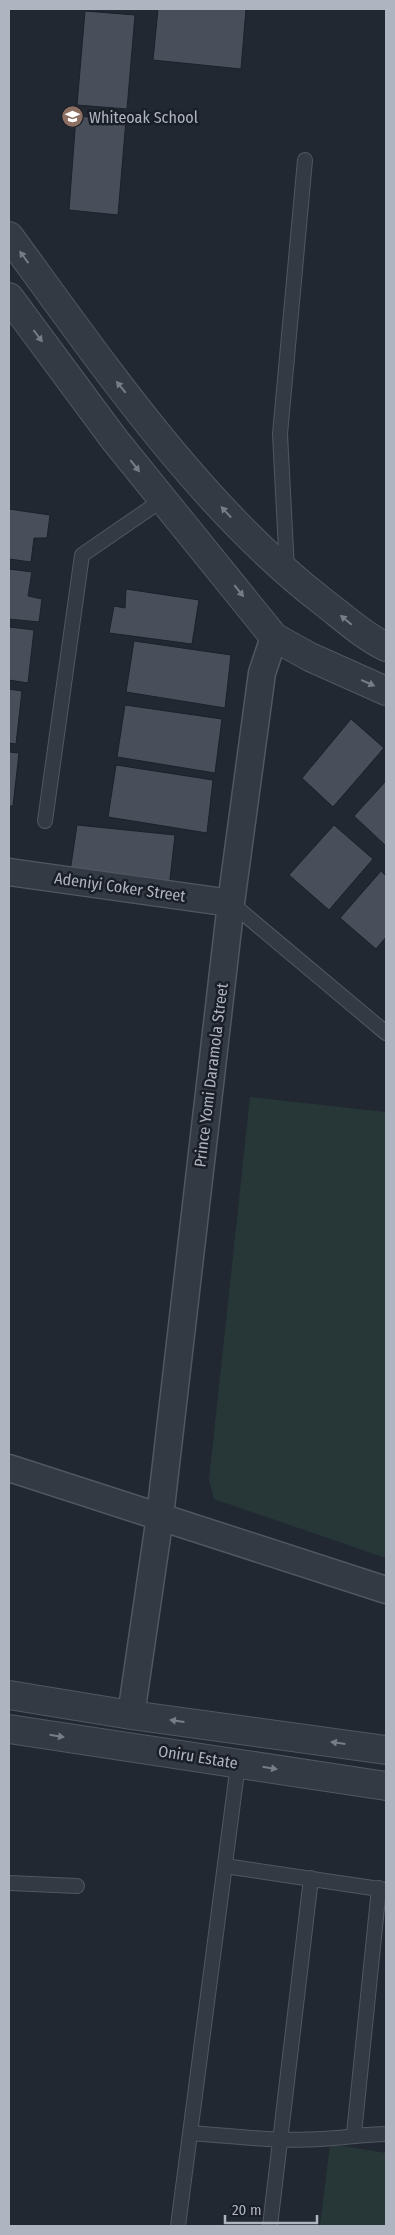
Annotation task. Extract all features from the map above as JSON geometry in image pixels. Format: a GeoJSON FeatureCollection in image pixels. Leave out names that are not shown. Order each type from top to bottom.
{"type":"FeatureCollection","features":[{"type":"Feature","properties":{"kind":"street"},"geometry":{"type":"LineString","coordinates":[[9,236],[111,374],[214,500],[261,549],[287,572],[367,638],[386,647]]}},
{"type":"Feature","properties":{"kind":"street"},"geometry":{"type":"LineString","coordinates":[[9,297],[114,439],[274,636],[310,657],[386,691]]}},
{"type":"Feature","properties":{"kind":"street","name":"Prince Yomi Daramola Street"},"geometry":{"type":"LineString","coordinates":[[130,1715],[160,1516],[231,903],[262,673],[274,636]]}},
{"type":"Feature","properties":{"kind":"street","name":"Adeniyi Coker Street"},"geometry":{"type":"LineString","coordinates":[[9,872],[231,903]]}},
{"type":"Feature","properties":{"kind":"street"},"geometry":{"type":"LineString","coordinates":[[9,1468],[386,1590]]}},
{"type":"Feature","properties":{"kind":"street","name":"Oniru Estate"},"geometry":{"type":"LineString","coordinates":[[9,1695],[130,1715],[386,1750]]}},
{"type":"Feature","properties":{"kind":"street","name":"Oniru Estate"},"geometry":{"type":"LineString","coordinates":[[9,1729],[386,1786]]}},
{"type":"Feature","properties":{"kind":"lane"},"geometry":{"type":"LineString","coordinates":[[287,572],[280,434],[305,160]]}},
{"type":"Feature","properties":{"kind":"lane"},"geometry":{"type":"LineString","coordinates":[[45,821],[82,555],[162,500]]}},
{"type":"Feature","properties":{"kind":"lane"},"geometry":{"type":"LineString","coordinates":[[231,903],[386,1033]]}},
{"type":"Feature","properties":{"kind":"lane"},"geometry":{"type":"LineString","coordinates":[[88,1741],[93,1709]]}},
{"type":"Feature","properties":{"kind":"lane"},"geometry":{"type":"LineString","coordinates":[[178,2226],[238,1764]]}},
{"type":"Feature","properties":{"kind":"lane"},"geometry":{"type":"LineString","coordinates":[[225,1866],[383,1889],[354,2134]]}},
{"type":"Feature","properties":{"kind":"lane"},"geometry":{"type":"LineString","coordinates":[[270,2226],[311,1878]]}},
{"type":"Feature","properties":{"kind":"lane"},"geometry":{"type":"LineString","coordinates":[[9,1883],[78,1886]]}},
{"type":"Feature","properties":{"kind":"lane"},"geometry":{"type":"LineString","coordinates":[[190,2132],[280,2139],[321,2139],[354,2134],[386,2134]]}},
{"type":"Feature","properties":{"kind":"shaded area"},"geometry":{"type":"Polygon","coordinates":[[[250,1097],[386,1112],[386,1558],[214,1499],[209,1480],[250,1097]]]}},
{"type":"Feature","properties":{"kind":"shaded area"},"geometry":{"type":"Polygon","coordinates":[[[330,2144],[386,2153],[386,2226],[320,2226],[330,2144]]]}},
{"type":"Feature","properties":{"kind":"building"},"geometry":{"type":"Polygon","coordinates":[[[158,9],[246,9],[241,69],[153,60],[158,9]]]}},
{"type":"Feature","properties":{"kind":"building"},"geometry":{"type":"Polygon","coordinates":[[[85,11],[135,15],[127,109],[77,105],[85,11]]]}},
{"type":"Feature","properties":{"kind":"building"},"geometry":{"type":"Polygon","coordinates":[[[76,116],[126,120],[118,215],[69,210],[76,116]]]}},
{"type":"Feature","properties":{"kind":"building"},"geometry":{"type":"Polygon","coordinates":[[[9,509],[50,515],[47,538],[34,538],[31,562],[9,559],[9,509]]]}},
{"type":"Feature","properties":{"kind":"building"},"geometry":{"type":"Polygon","coordinates":[[[9,569],[32,572],[28,596],[42,599],[39,622],[9,619],[9,569]]]}},
{"type":"Feature","properties":{"kind":"building"},"geometry":{"type":"Polygon","coordinates":[[[126,589],[199,600],[192,644],[109,633],[114,606],[125,608],[126,589]]]}},
{"type":"Feature","properties":{"kind":"building"},"geometry":{"type":"Polygon","coordinates":[[[9,627],[34,630],[28,683],[9,680],[9,627]]]}},
{"type":"Feature","properties":{"kind":"building"},"geometry":{"type":"Polygon","coordinates":[[[134,641],[231,655],[225,708],[126,692],[134,641]]]}},
{"type":"Feature","properties":{"kind":"building"},"geometry":{"type":"Polygon","coordinates":[[[9,689],[22,691],[16,744],[9,743],[9,689]]]}},
{"type":"Feature","properties":{"kind":"building"},"geometry":{"type":"Polygon","coordinates":[[[125,705],[222,719],[215,773],[117,757],[125,705]]]}},
{"type":"Feature","properties":{"kind":"building"},"geometry":{"type":"Polygon","coordinates":[[[351,719],[384,748],[333,807],[302,778],[351,719]]]}},
{"type":"Feature","properties":{"kind":"building"},"geometry":{"type":"Polygon","coordinates":[[[9,752],[19,753],[13,806],[9,806],[9,752]]]}},
{"type":"Feature","properties":{"kind":"building"},"geometry":{"type":"Polygon","coordinates":[[[116,765],[213,780],[207,833],[108,817],[116,765]]]}},
{"type":"Feature","properties":{"kind":"building"},"geometry":{"type":"Polygon","coordinates":[[[386,781],[386,846],[354,816],[386,781]]]}},
{"type":"Feature","properties":{"kind":"building"},"geometry":{"type":"Polygon","coordinates":[[[77,825],[175,835],[169,888],[70,872],[77,825]]]}},
{"type":"Feature","properties":{"kind":"building"},"geometry":{"type":"Polygon","coordinates":[[[334,825],[373,859],[329,910],[289,875],[334,825]]]}},
{"type":"Feature","properties":{"kind":"building"},"geometry":{"type":"Polygon","coordinates":[[[381,871],[386,876],[386,937],[376,949],[340,918],[381,871]]]}},
{"type":"Feature","properties":{"kind":"place","name":"Whiteoak School"},"geometry":{"type":"Point","coordinates":[73,117]}}]}
